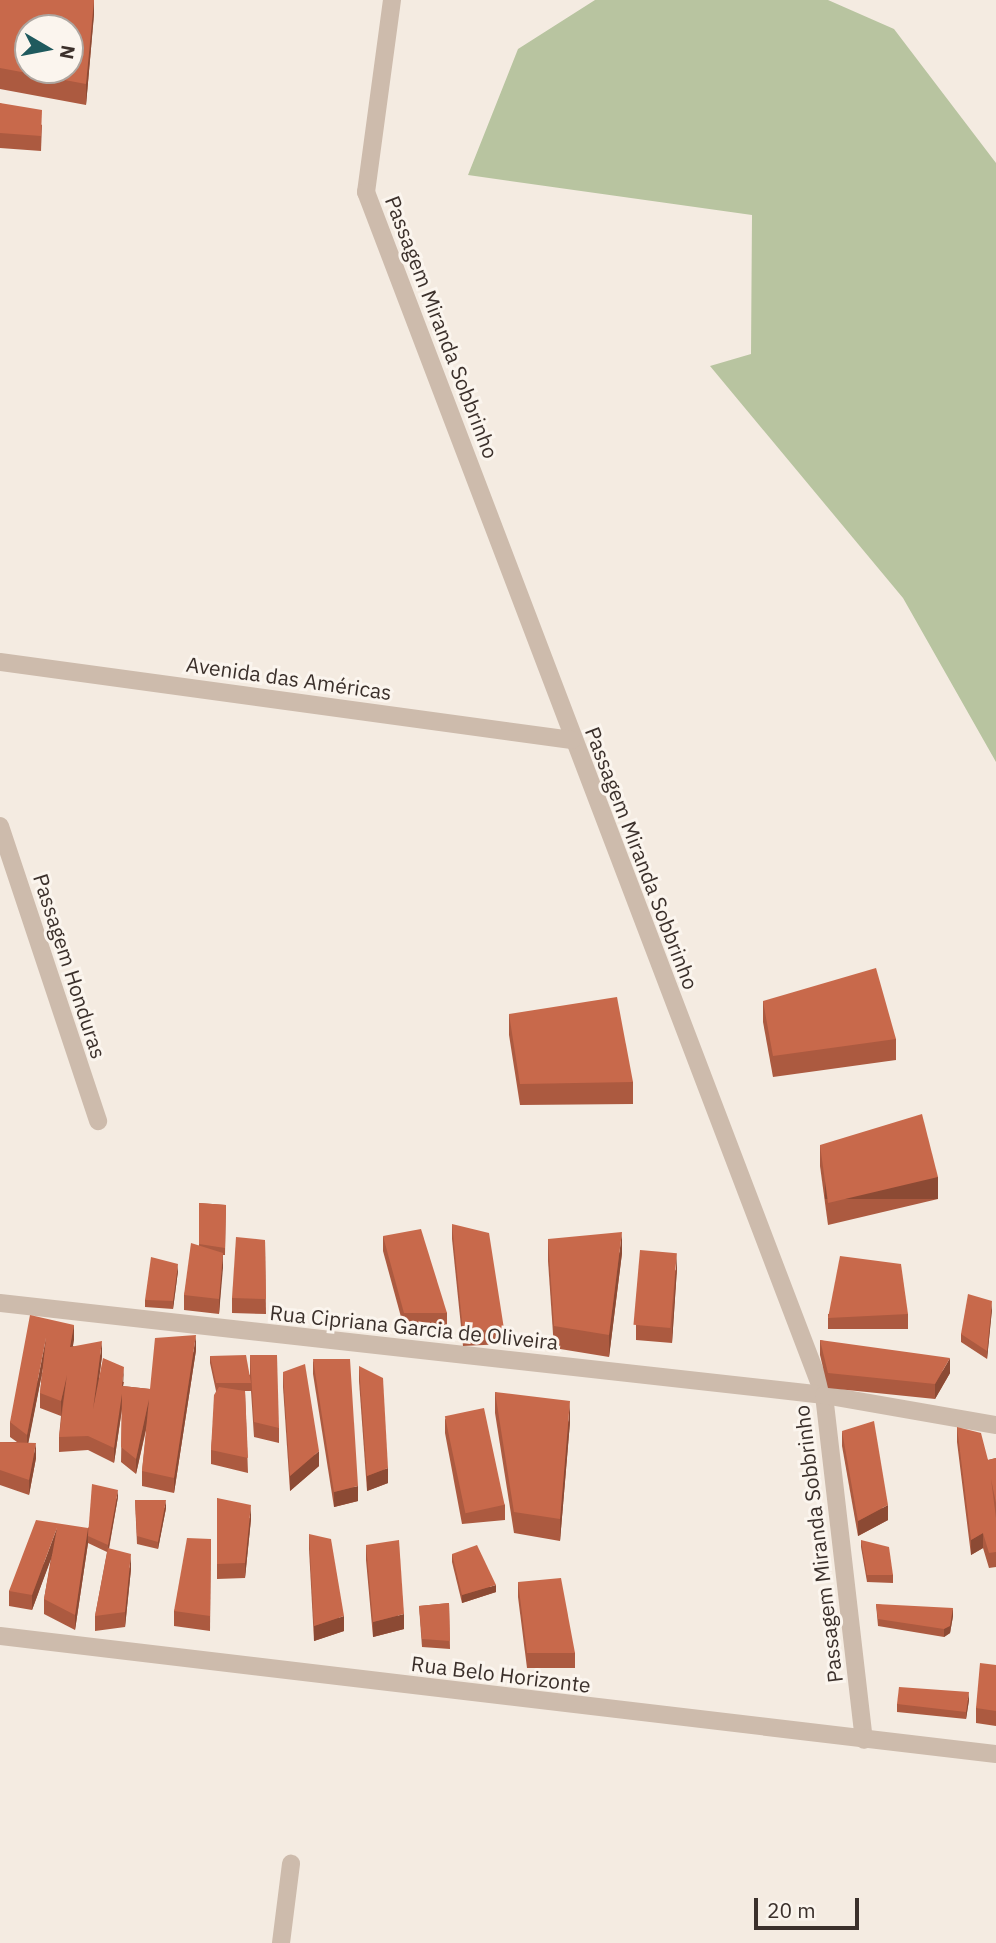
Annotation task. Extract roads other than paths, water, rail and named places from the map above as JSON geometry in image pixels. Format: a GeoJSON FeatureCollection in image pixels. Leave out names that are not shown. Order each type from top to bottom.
{"type":"FeatureCollection","features":[{"type":"Feature","properties":{"kind":"street","name":"Passagem Miranda Sobbrinho"},"geometry":{"type":"LineString","coordinates":[[392,0],[366,192],[572,740],[824,1395],[864,1740]]}},
{"type":"Feature","properties":{"kind":"street","name":"Avenida das Américas"},"geometry":{"type":"LineString","coordinates":[[0,662],[572,740]]}},
{"type":"Feature","properties":{"kind":"street","name":"Passagem Honduras"},"geometry":{"type":"LineString","coordinates":[[0,826],[97,1121]]}},
{"type":"Feature","properties":{"kind":"street","name":"Rua Cipriana Garcia de Oliveira"},"geometry":{"type":"LineString","coordinates":[[0,1303],[824,1395],[996,1425]]}},
{"type":"Feature","properties":{"kind":"street","name":"Rua Belo Horizonte"},"geometry":{"type":"LineString","coordinates":[[0,1636],[996,1754]]}},
{"type":"Feature","properties":{"kind":"street"},"geometry":{"type":"LineString","coordinates":[[281,1943],[291,1864]]}}]}
